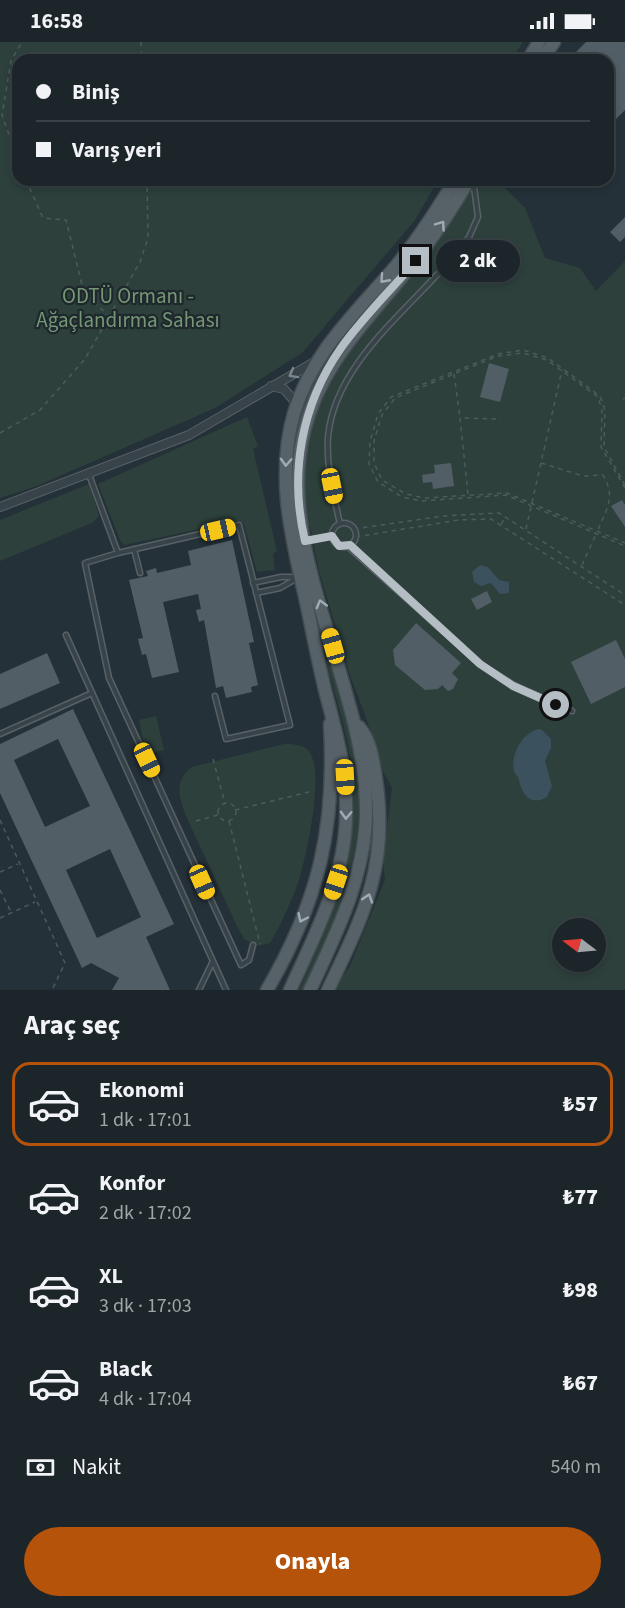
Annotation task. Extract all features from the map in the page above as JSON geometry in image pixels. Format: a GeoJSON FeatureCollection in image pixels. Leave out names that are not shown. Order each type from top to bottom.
{"type":"FeatureCollection","features":[{"type":"Feature","properties":{"kind":"main road"},"geometry":{"type":"LineString","coordinates":[[290,990],[331,895],[345,837],[345,777],[338,735],[289,528],[286,492],[287,450],[297,404],[316,361],[341,325],[412,245],[451,186]]}},
{"type":"Feature","properties":{"kind":"main road"},"geometry":{"type":"LineString","coordinates":[[310,990],[343,918],[362,854],[366,797],[363,762],[354,721],[305,541],[299,500],[299,457],[305,426],[318,388],[342,348],[416,261],[467,186]]}},
{"type":"Feature","properties":{"kind":"main road"},"geometry":{"type":"LineString","coordinates":[[300,577],[313,574]]}},
{"type":"Feature","properties":{"kind":"main road"},"geometry":{"type":"LineString","coordinates":[[269,987],[310,900],[323,861],[332,787],[327,696]]}},
{"type":"Feature","properties":{"kind":"main road"},"geometry":{"type":"LineString","coordinates":[[328,990],[368,900],[380,838],[372,753],[365,734],[354,721]]}},
{"type":"Feature","properties":{"kind":"street"},"geometry":{"type":"LineString","coordinates":[[0,507],[88,471],[189,435],[316,361]]}},
{"type":"Feature","properties":{"kind":"street"},"geometry":{"type":"LineString","coordinates":[[270,386],[284,389],[297,404]]}},
{"type":"Feature","properties":{"kind":"lane"},"geometry":{"type":"LineString","coordinates":[[340,524],[328,467],[331,419],[350,377],[375,342],[469,237],[478,217],[472,186]]}},
{"type":"Feature","properties":{"kind":"lane"},"geometry":{"type":"LineString","coordinates":[[88,471],[118,553]]}},
{"type":"Feature","properties":{"kind":"lane"},"geometry":{"type":"LineString","coordinates":[[332,536],[334,529],[340,524],[348,524],[354,529],[356,537],[348,546]]}},
{"type":"Feature","properties":{"kind":"lane"},"geometry":{"type":"LineString","coordinates":[[215,696],[226,739],[290,724],[239,525],[134,549],[85,563],[109,678],[239,964],[248,963],[253,945]]}},
{"type":"Feature","properties":{"kind":"lane"},"geometry":{"type":"LineString","coordinates":[[305,541],[332,536]]}},
{"type":"Feature","properties":{"kind":"lane"},"geometry":{"type":"LineString","coordinates":[[332,536],[339,546],[348,546],[354,551],[480,664],[513,686],[573,711]]}},
{"type":"Feature","properties":{"kind":"lane"},"geometry":{"type":"LineString","coordinates":[[134,549],[140,573]]}},
{"type":"Feature","properties":{"kind":"lane"},"geometry":{"type":"LineString","coordinates":[[254,583],[281,577],[300,577]]}},
{"type":"Feature","properties":{"kind":"lane"},"geometry":{"type":"LineString","coordinates":[[256,593],[280,588],[300,577]]}},
{"type":"Feature","properties":{"kind":"lane"},"geometry":{"type":"LineString","coordinates":[[66,635],[226,990]]}},
{"type":"Feature","properties":{"kind":"lane"},"geometry":{"type":"LineString","coordinates":[[0,734],[92,693]]}},
{"type":"Feature","properties":{"kind":"lane"},"geometry":{"type":"LineString","coordinates":[[199,990],[213,962]]}},
{"type":"Feature","properties":{"kind":"path"},"geometry":{"type":"LineString","coordinates":[[12,59],[2,115],[12,143]]}},
{"type":"Feature","properties":{"kind":"path"},"geometry":{"type":"LineString","coordinates":[[30,186],[43,218],[66,220],[84,293],[110,316]]}},
{"type":"Feature","properties":{"kind":"path"},"geometry":{"type":"LineString","coordinates":[[0,433],[40,410],[86,359],[140,262],[148,238],[147,186]]}},
{"type":"Feature","properties":{"kind":"path"},"geometry":{"type":"LineString","coordinates":[[532,504],[501,495],[421,501],[402,497],[384,487],[373,473],[369,453],[372,432],[381,408],[391,397],[498,354],[523,350],[541,355],[596,392],[604,402],[604,447],[625,486]]}},
{"type":"Feature","properties":{"kind":"path"},"geometry":{"type":"LineString","coordinates":[[562,368],[540,357],[514,352],[409,391],[389,403],[379,422],[374,441],[374,462],[382,480],[406,494],[424,498],[507,493],[625,544]]}},
{"type":"Feature","properties":{"kind":"path"},"geometry":{"type":"LineString","coordinates":[[526,530],[562,368]]}},
{"type":"Feature","properties":{"kind":"path"},"geometry":{"type":"LineString","coordinates":[[454,374],[468,495]]}},
{"type":"Feature","properties":{"kind":"path"},"geometry":{"type":"LineString","coordinates":[[460,418],[501,419]]}},
{"type":"Feature","properties":{"kind":"path"},"geometry":{"type":"LineString","coordinates":[[541,463],[583,476],[603,476],[612,490],[597,532],[581,566]]}},
{"type":"Feature","properties":{"kind":"path"},"geometry":{"type":"LineString","coordinates":[[493,520],[496,513]]}},
{"type":"Feature","properties":{"kind":"path"},"geometry":{"type":"LineString","coordinates":[[354,529],[444,516],[496,513],[506,517],[625,595]]}},
{"type":"Feature","properties":{"kind":"path"},"geometry":{"type":"LineString","coordinates":[[500,524],[506,517]]}},
{"type":"Feature","properties":{"kind":"path"},"geometry":{"type":"LineString","coordinates":[[356,537],[458,520],[493,520],[625,605]]}},
{"type":"Feature","properties":{"kind":"path"},"geometry":{"type":"LineString","coordinates":[[213,759],[225,804]]}},
{"type":"Feature","properties":{"kind":"path"},"geometry":{"type":"LineString","coordinates":[[235,810],[313,791]]}},
{"type":"Feature","properties":{"kind":"path"},"geometry":{"type":"LineString","coordinates":[[225,804],[231,805],[235,810],[234,817],[229,821],[224,821],[218,815],[219,809],[225,804]]}},
{"type":"Feature","properties":{"kind":"path"},"geometry":{"type":"LineString","coordinates":[[196,821],[218,815]]}},
{"type":"Feature","properties":{"kind":"path"},"geometry":{"type":"LineString","coordinates":[[0,820],[64,963],[52,990]]}},
{"type":"Feature","properties":{"kind":"path"},"geometry":{"type":"LineString","coordinates":[[229,821],[260,944],[253,945]]}},
{"type":"Feature","properties":{"kind":"path"},"geometry":{"type":"LineString","coordinates":[[0,872],[19,864]]}},
{"type":"Feature","properties":{"kind":"path"},"geometry":{"type":"LineString","coordinates":[[0,890],[11,913]]}},
{"type":"Feature","properties":{"kind":"path"},"geometry":{"type":"LineString","coordinates":[[0,918],[36,902]]}},
{"type":"Feature","properties":{"kind":"green space","name":"ODTÜ Ormanı - Ağaçlandırma Sahası"},"geometry":{"type":"Polygon","coordinates":[[[0,42],[523,42],[515,54],[12,54],[12,186],[435,186],[415,220],[302,353],[215,408],[37,486],[0,498],[0,42]]]}},
{"type":"Feature","properties":{"kind":"green space"},"geometry":{"type":"Polygon","coordinates":[[[457,186],[461,186],[314,389],[296,539],[291,503],[290,466],[294,429],[305,394],[333,347],[457,186]]]}},
{"type":"Feature","properties":{"kind":"green space"},"geometry":{"type":"Polygon","coordinates":[[[465,186],[503,186],[525,208],[545,258],[580,268],[596,291],[625,261],[625,990],[333,990],[350,966],[385,880],[383,860],[392,788],[379,764],[372,734],[350,675],[319,571],[310,526],[302,527],[298,484],[318,388],[465,186]]]}},
{"type":"Feature","properties":{"kind":"green space"},"geometry":{"type":"Polygon","coordinates":[[[247,417],[258,446],[253,449],[277,551],[273,554],[275,570],[257,572],[244,524],[238,521],[124,545],[98,484],[247,417]]]}},
{"type":"Feature","properties":{"kind":"green space"},"geometry":{"type":"Polygon","coordinates":[[[89,484],[99,516],[92,523],[0,561],[0,520],[89,484]]]}},
{"type":"Feature","properties":{"kind":"green space"},"geometry":{"type":"Polygon","coordinates":[[[329,659],[352,737],[358,781],[359,813],[349,873],[341,902],[304,990],[299,990],[333,908],[349,852],[353,823],[354,794],[351,763],[326,661],[329,659]]]}},
{"type":"Feature","properties":{"kind":"green space"},"geometry":{"type":"Polygon","coordinates":[[[156,716],[164,750],[146,754],[139,720],[156,716]]]}},
{"type":"Feature","properties":{"kind":"green space"},"geometry":{"type":"Polygon","coordinates":[[[284,744],[305,747],[313,759],[315,792],[313,812],[299,880],[289,904],[270,943],[257,946],[244,939],[236,924],[185,814],[180,783],[192,767],[284,744]]]}},
{"type":"Feature","properties":{"kind":"water"},"geometry":{"type":"Polygon","coordinates":[[[480,565],[488,567],[499,580],[509,582],[509,593],[500,594],[491,583],[481,586],[474,582],[472,572],[480,565]]]}},
{"type":"Feature","properties":{"kind":"water"},"geometry":{"type":"Polygon","coordinates":[[[541,729],[551,739],[551,748],[545,761],[552,786],[547,797],[536,801],[528,798],[522,790],[513,765],[519,744],[529,734],[541,729]]]}},
{"type":"Feature","properties":{"kind":"building"},"geometry":{"type":"Polygon","coordinates":[[[586,42],[625,42],[625,110],[615,120],[614,54],[574,54],[586,42]]]}},
{"type":"Feature","properties":{"kind":"building"},"geometry":{"type":"Polygon","coordinates":[[[625,217],[625,237],[620,242],[610,232],[625,217]]]}},
{"type":"Feature","properties":{"kind":"building"},"geometry":{"type":"Polygon","coordinates":[[[489,363],[509,369],[500,402],[480,397],[489,363]]]}},
{"type":"Feature","properties":{"kind":"building"},"geometry":{"type":"Polygon","coordinates":[[[451,463],[454,486],[433,489],[432,482],[423,483],[422,475],[435,473],[434,465],[451,463]]]}},
{"type":"Feature","properties":{"kind":"building"},"geometry":{"type":"Polygon","coordinates":[[[622,500],[625,505],[625,527],[611,506],[622,500]]]}},
{"type":"Feature","properties":{"kind":"building"},"geometry":{"type":"Polygon","coordinates":[[[232,540],[254,642],[249,643],[258,685],[251,687],[252,692],[226,698],[223,686],[216,688],[204,620],[199,622],[196,610],[201,609],[198,594],[163,602],[179,672],[152,678],[146,654],[142,655],[138,639],[143,638],[129,580],[148,576],[146,571],[156,568],[157,573],[191,565],[188,551],[232,540]]]}},
{"type":"Feature","properties":{"kind":"building"},"geometry":{"type":"Polygon","coordinates":[[[487,591],[492,602],[477,610],[471,599],[487,591]]]}},
{"type":"Feature","properties":{"kind":"building"},"geometry":{"type":"Polygon","coordinates":[[[416,623],[461,663],[452,673],[458,679],[453,689],[448,691],[442,685],[438,689],[425,690],[395,665],[393,650],[416,623]]]}},
{"type":"Feature","properties":{"kind":"building"},"geometry":{"type":"Polygon","coordinates":[[[616,640],[625,659],[625,687],[591,704],[571,662],[616,640]]]}},
{"type":"Feature","properties":{"kind":"building"},"geometry":{"type":"Polygon","coordinates":[[[47,653],[60,683],[0,709],[0,674],[47,653]]]}},
{"type":"Feature","properties":{"kind":"building"},"geometry":{"type":"Polygon","coordinates":[[[73,709],[174,924],[146,937],[170,990],[112,990],[119,978],[91,963],[82,968],[0,793],[0,744],[73,709]],[[58,739],[14,760],[45,827],[90,806],[58,739]],[[110,849],[66,870],[97,938],[141,917],[110,849]]]}},
{"type":"Feature","properties":{"kind":"route"},"geometry":{"type":"LineString","coordinates":[[416,261],[362,322],[330,366],[318,388],[301,442],[299,457],[299,500],[305,541],[332,536],[339,546],[350,545],[480,664],[513,686],[556,705]]}}]}
